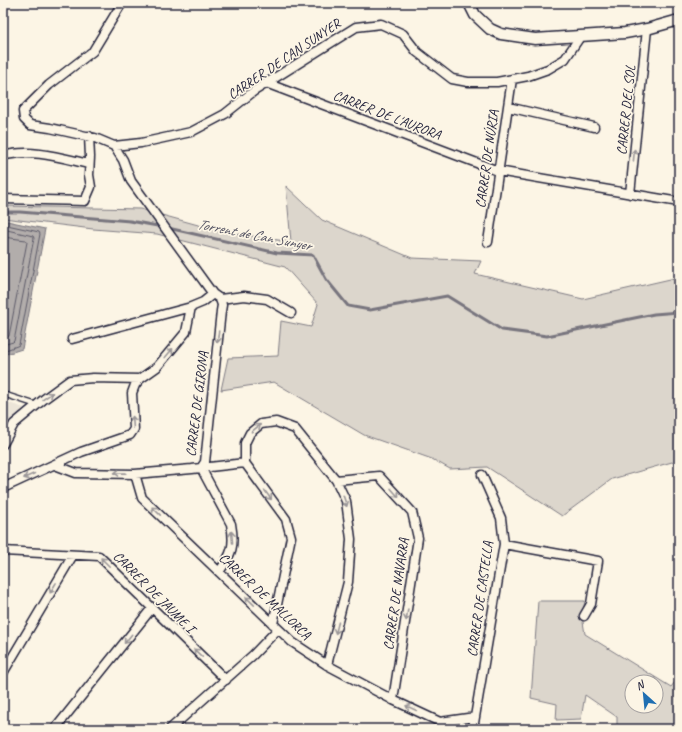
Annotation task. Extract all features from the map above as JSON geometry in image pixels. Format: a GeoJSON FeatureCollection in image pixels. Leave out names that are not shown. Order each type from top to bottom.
{"type":"FeatureCollection","features":[{"type":"Feature","properties":{"kind":"street"},"geometry":{"type":"LineString","coordinates":[[122,3],[93,51],[49,85],[23,111],[24,119],[30,125],[89,136],[114,146],[123,160],[131,181],[216,297]]}},
{"type":"Feature","properties":{"kind":"street"},"geometry":{"type":"LineString","coordinates":[[469,3],[475,15],[490,28],[502,34],[535,39],[625,33],[647,29],[679,20]]}},
{"type":"Feature","properties":{"kind":"street","name":"CARRER DE CAN SUNYER"},"geometry":{"type":"LineString","coordinates":[[114,146],[141,143],[191,132],[226,114],[254,91],[356,27],[382,24],[403,34],[417,52],[452,79],[468,82],[497,82],[528,76],[548,69],[565,59],[580,36]]}},
{"type":"Feature","properties":{"kind":"street","name":"CARRER DEL SOL"},"geometry":{"type":"LineString","coordinates":[[630,194],[647,29]]}},
{"type":"Feature","properties":{"kind":"street","name":"CARRER DE NÚRIA"},"geometry":{"type":"LineString","coordinates":[[488,242],[512,79]]}},
{"type":"Feature","properties":{"kind":"street","name":"CARRER DE L'AURORA"},"geometry":{"type":"LineString","coordinates":[[266,83],[498,171],[679,202]]}},
{"type":"Feature","properties":{"kind":"street"},"geometry":{"type":"LineString","coordinates":[[508,107],[594,127]]}},
{"type":"Feature","properties":{"kind":"street"},"geometry":{"type":"LineString","coordinates":[[3,199],[86,201],[91,187],[89,174],[89,136]]}},
{"type":"Feature","properties":{"kind":"street"},"geometry":{"type":"LineString","coordinates":[[3,156],[12,153],[40,154],[90,164]]}},
{"type":"Feature","properties":{"kind":"street"},"geometry":{"type":"LineString","coordinates":[[72,339],[191,307],[216,297],[244,296],[267,299],[291,313]]}},
{"type":"Feature","properties":{"kind":"street","name":"CARRER DE GIRONA"},"geometry":{"type":"LineString","coordinates":[[216,297],[222,305],[207,432],[205,462],[201,468],[231,524],[233,534],[233,544],[228,560],[219,572]]}},
{"type":"Feature","properties":{"kind":"street"},"geometry":{"type":"LineString","coordinates":[[3,488],[81,452],[130,436],[134,429],[132,393],[135,385],[140,379],[157,367],[186,332],[191,307]]}},
{"type":"Feature","properties":{"kind":"street"},"geometry":{"type":"LineString","coordinates":[[3,444],[14,424],[70,380],[93,378],[140,379]]}},
{"type":"Feature","properties":{"kind":"street"},"geometry":{"type":"LineString","coordinates":[[171,729],[253,656],[275,626],[291,537],[286,519],[245,463],[245,443],[250,433],[261,424],[276,422],[295,429],[336,480],[346,501],[352,539],[348,582],[327,665]]}},
{"type":"Feature","properties":{"kind":"street"},"geometry":{"type":"LineString","coordinates":[[55,464],[76,473],[135,474],[245,463]]}},
{"type":"Feature","properties":{"kind":"street","name":"CARRER DE MALLORCA"},"geometry":{"type":"LineString","coordinates":[[135,474],[142,498],[292,642],[327,665],[440,722],[475,717]]}},
{"type":"Feature","properties":{"kind":"street","name":"CARRER DE CASTELLA"},"geometry":{"type":"LineString","coordinates":[[473,729],[504,544],[500,518],[482,475]]}},
{"type":"Feature","properties":{"kind":"street","name":"CARRER DE NAVARRA"},"geometry":{"type":"LineString","coordinates":[[336,480],[379,476],[412,512],[414,519],[418,538],[394,700]]}},
{"type":"Feature","properties":{"kind":"street"},"geometry":{"type":"LineString","coordinates":[[504,544],[598,561],[591,604],[584,616]]}},
{"type":"Feature","properties":{"kind":"street","name":"CARRER DE JAUME I"},"geometry":{"type":"LineString","coordinates":[[3,551],[99,556],[226,680]]}},
{"type":"Feature","properties":{"kind":"street"},"geometry":{"type":"LineString","coordinates":[[3,673],[73,555]]}},
{"type":"Feature","properties":{"kind":"street"},"geometry":{"type":"LineString","coordinates":[[55,729],[152,608]]}},
{"type":"Feature","properties":{"kind":"lane"},"geometry":{"type":"LineString","coordinates":[[3,394],[37,405]]}},
{"type":"Feature","properties":{"kind":"shaded area"},"geometry":{"type":"Polygon","coordinates":[[[286,186],[322,220],[412,258],[481,261],[475,274],[583,299],[679,277],[679,467],[672,462],[612,479],[562,516],[487,467],[450,469],[432,459],[364,435],[274,382],[221,390],[228,358],[278,356],[281,321],[311,327],[318,304],[285,267],[157,234],[93,229],[3,218],[3,206],[140,209],[220,231],[291,242],[286,186]]]}},
{"type":"Feature","properties":{"kind":"shaded area"},"geometry":{"type":"Polygon","coordinates":[[[3,401],[24,408],[9,423],[3,433],[3,401]]]}},
{"type":"Feature","properties":{"kind":"shaded area"},"geometry":{"type":"Polygon","coordinates":[[[538,601],[585,601],[582,616],[585,634],[650,674],[624,674],[624,714],[664,714],[664,683],[671,687],[679,677],[679,729],[617,729],[617,717],[585,695],[581,719],[556,720],[557,704],[531,698],[538,601]]]}},
{"type":"Feature","properties":{"kind":"water"},"geometry":{"type":"Polygon","coordinates":[[[7,221],[45,229],[22,349],[3,355],[3,222],[7,221]]]}},
{"type":"Feature","properties":{"kind":"waterway","name":"Torrent de Can Sunyer"},"geometry":{"type":"LineString","coordinates":[[3,212],[20,212],[130,221],[163,227]]}},
{"type":"Feature","properties":{"kind":"waterway","name":"Torrent de Can Sunyer"},"geometry":{"type":"LineString","coordinates":[[168,228],[277,253],[313,255],[326,279],[348,306],[370,310],[447,296],[502,330],[547,336],[654,314],[679,312]]}}]}
